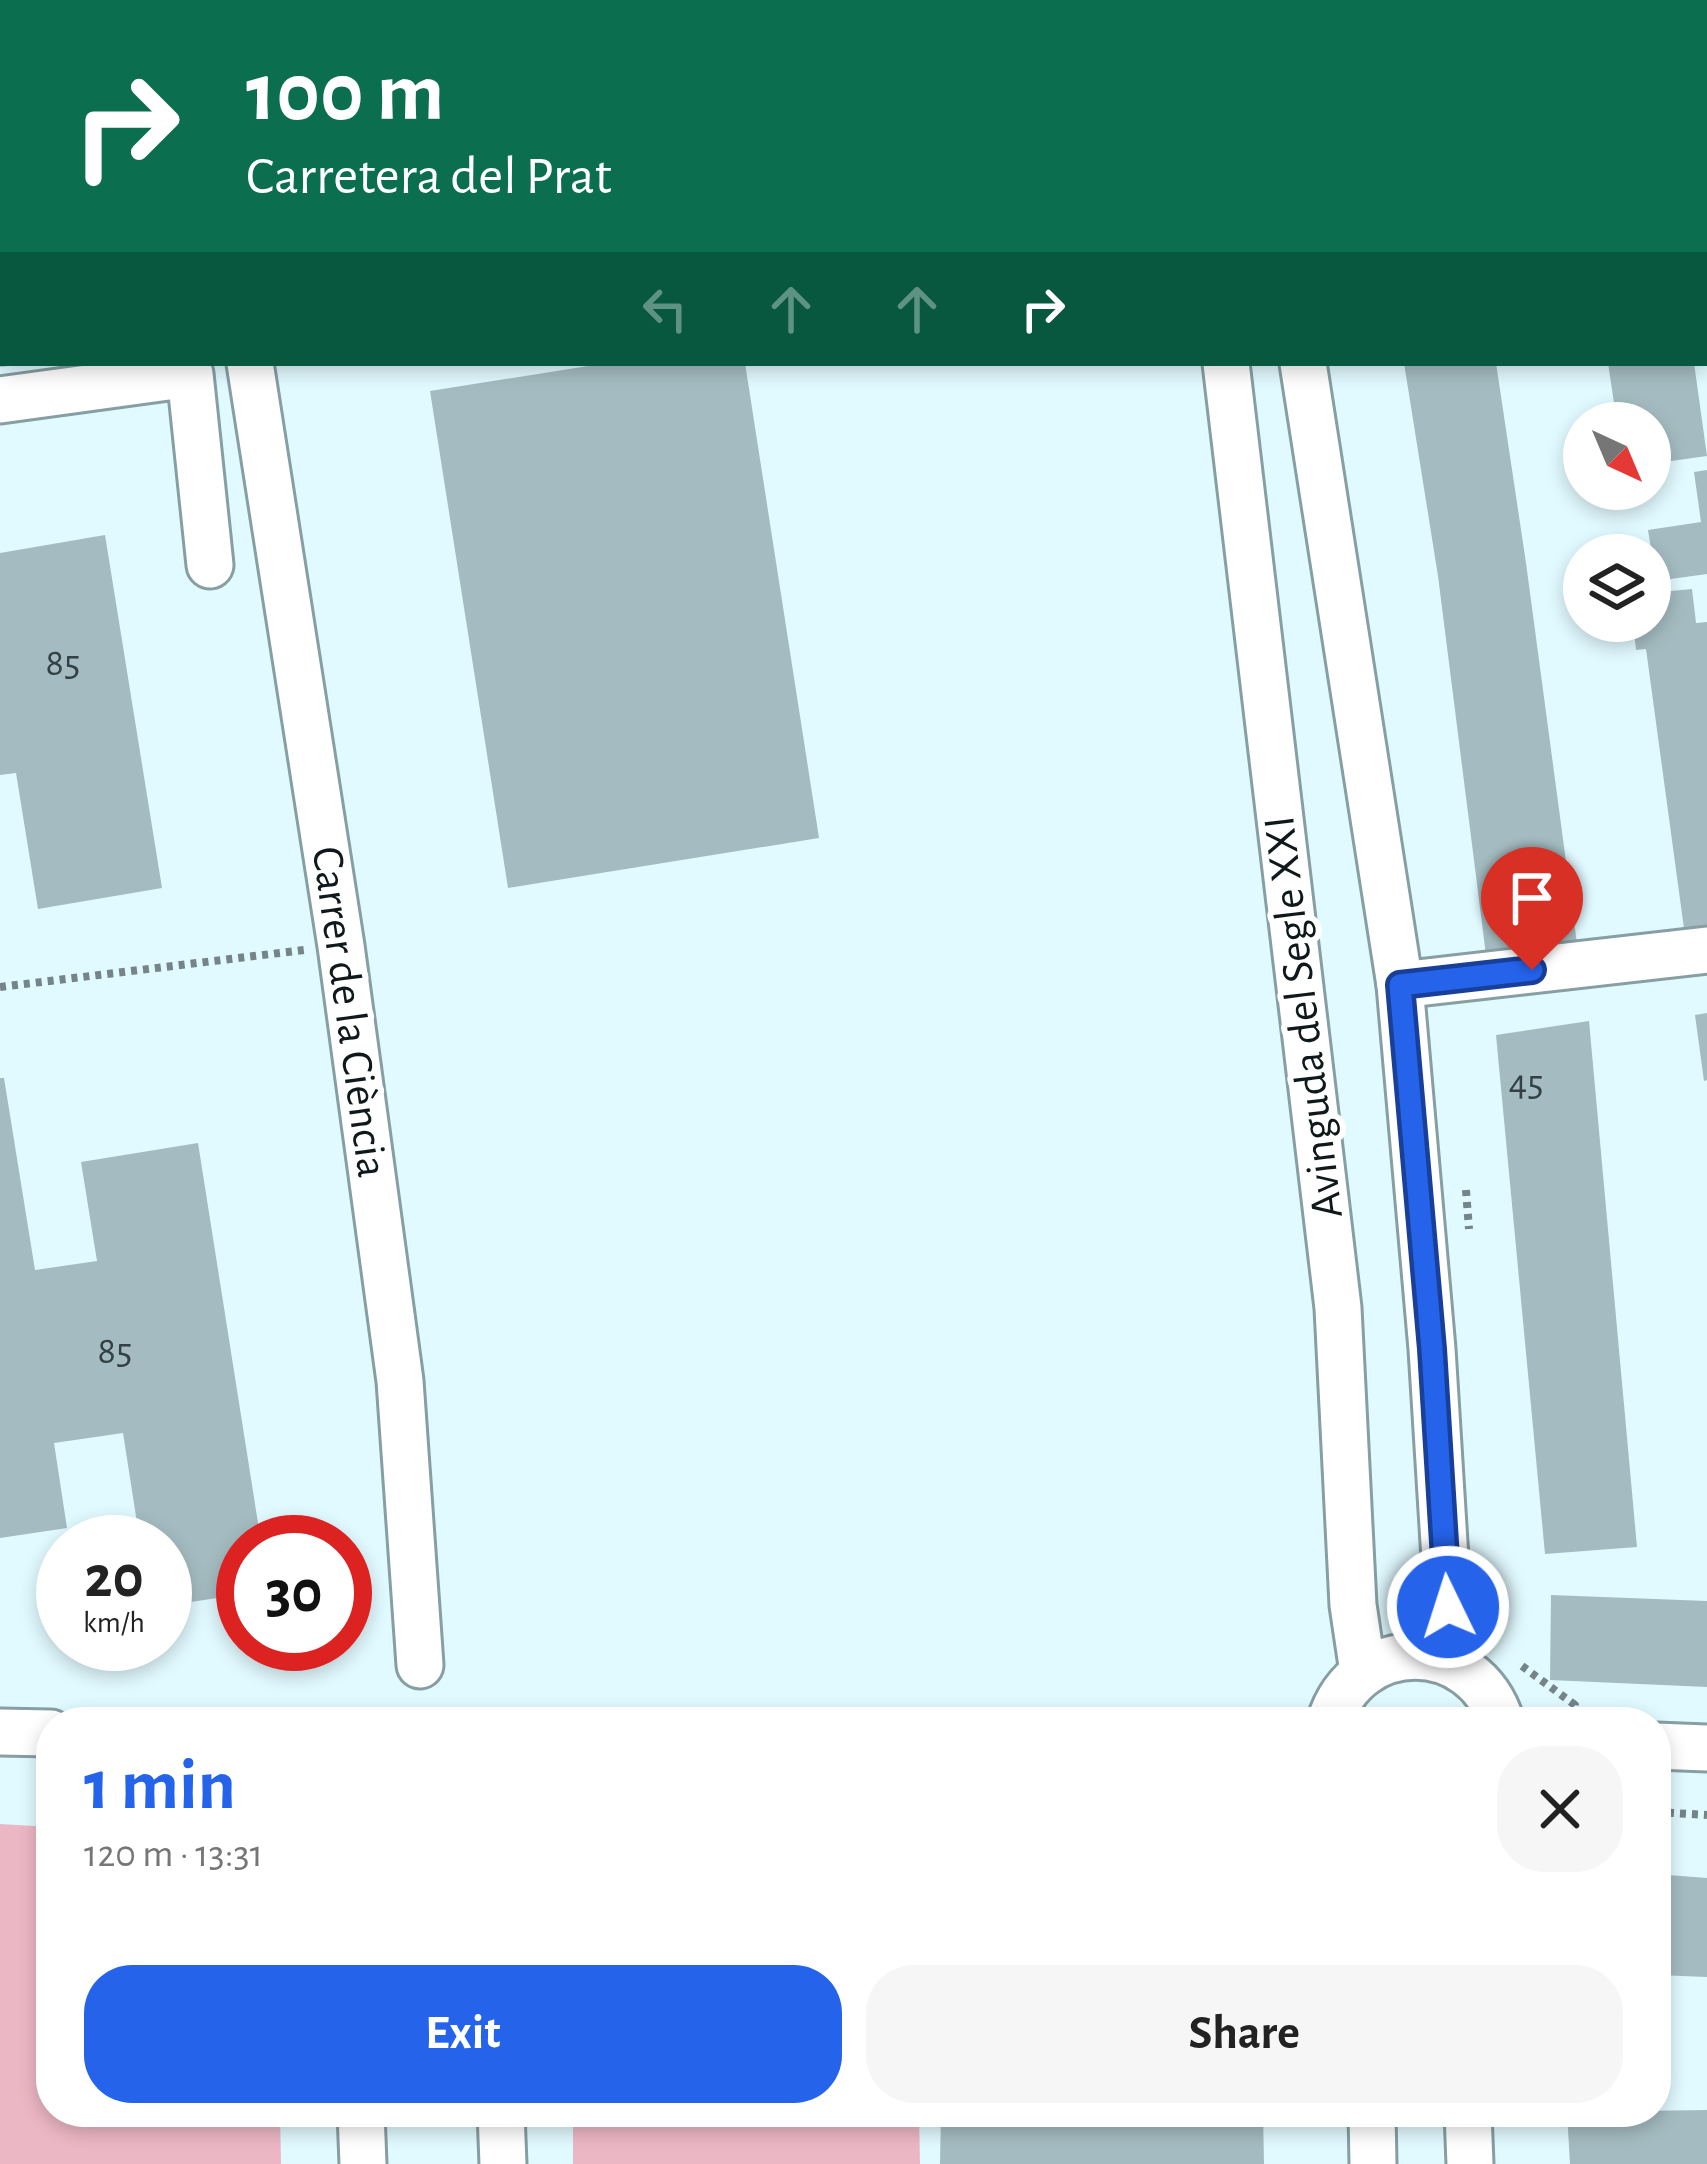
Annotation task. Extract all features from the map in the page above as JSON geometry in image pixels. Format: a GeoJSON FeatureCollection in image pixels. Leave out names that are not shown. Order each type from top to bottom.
{"type":"FeatureCollection","features":[{"type":"Feature","properties":{"kind":"street","name":"Carrer de la Ciència"},"geometry":{"type":"LineString","coordinates":[[250,366],[341,946],[400,1382],[420,1665]]}},
{"type":"Feature","properties":{"kind":"street","name":"Avinguda del Segle XXI"},"geometry":{"type":"LineString","coordinates":[[1226,366],[1336,1284],[1353,1605],[1364,1672]]}},
{"type":"Feature","properties":{"kind":"street","name":"Avinguda del Segle XXI"},"geometry":{"type":"LineString","coordinates":[[1303,366],[1400,985],[1432,1349],[1447,1661]]}},
{"type":"Feature","properties":{"kind":"street"},"geometry":{"type":"LineString","coordinates":[[0,400],[190,374],[210,565]]}},
{"type":"Feature","properties":{"kind":"street"},"geometry":{"type":"LineString","coordinates":[[1400,985],[1707,950]]}},
{"type":"Feature","properties":{"kind":"street"},"geometry":{"type":"LineString","coordinates":[[1335,1707],[1364,1672],[1403,1656],[1447,1661],[1471,1674],[1495,1707]]}},
{"type":"Feature","properties":{"kind":"street"},"geometry":{"type":"LineString","coordinates":[[0,1732],[36,1732]]}},
{"type":"Feature","properties":{"kind":"street"},"geometry":{"type":"LineString","coordinates":[[1671,1747],[1707,1748]]}},
{"type":"Feature","properties":{"kind":"street"},"geometry":{"type":"LineString","coordinates":[[362,2127],[363,2164]]}},
{"type":"Feature","properties":{"kind":"street"},"geometry":{"type":"LineString","coordinates":[[502,2127],[503,2164]]}},
{"type":"Feature","properties":{"kind":"street"},"geometry":{"type":"LineString","coordinates":[[1372,2127],[1373,2164]]}},
{"type":"Feature","properties":{"kind":"street"},"geometry":{"type":"LineString","coordinates":[[1469,2127],[1470,2164]]}},
{"type":"Feature","properties":{"kind":"path"},"geometry":{"type":"LineString","coordinates":[[0,987],[341,946]]}},
{"type":"Feature","properties":{"kind":"path"},"geometry":{"type":"LineString","coordinates":[[1671,1813],[1707,1815]]}},
{"type":"Feature","properties":{"kind":"shaded area"},"geometry":{"type":"Polygon","coordinates":[[[0,1824],[36,1826],[36,2127],[280,2127],[281,2164],[0,2164],[0,1824]]]}},
{"type":"Feature","properties":{"kind":"shaded area"},"geometry":{"type":"Polygon","coordinates":[[[573,2127],[919,2127],[920,2164],[573,2164],[573,2127]]]}},
{"type":"Feature","properties":{"kind":"building"},"geometry":{"type":"Polygon","coordinates":[[[588,366],[745,366],[819,838],[508,888],[430,391],[588,366]]]}},
{"type":"Feature","properties":{"kind":"building"},"geometry":{"type":"Polygon","coordinates":[[[1404,366],[1496,366],[1578,951],[1487,963],[1438,576],[1404,366]]]}},
{"type":"Feature","properties":{"kind":"building"},"geometry":{"type":"Polygon","coordinates":[[[1608,366],[1694,366],[1707,456],[1671,461],[1671,402],[1614,402],[1608,366]]]}},
{"type":"Feature","properties":{"kind":"building"},"geometry":{"type":"Polygon","coordinates":[[[1707,470],[1707,574],[1671,579],[1671,534],[1649,534],[1648,530],[1701,522],[1694,472],[1707,470]]]}},
{"type":"Feature","properties":{"kind":"building"},"geometry":{"type":"Polygon","coordinates":[[[105,535],[162,888],[38,909],[16,773],[0,775],[0,553],[105,535]]]}},
{"type":"Feature","properties":{"kind":"building"},"geometry":{"type":"Polygon","coordinates":[[[1692,589],[1696,623],[1707,622],[1707,933],[1685,936],[1646,649],[1636,650],[1635,642],[1671,642],[1671,591],[1692,589]]]}},
{"type":"Feature","properties":{"kind":"building"},"geometry":{"type":"Polygon","coordinates":[[[1707,1013],[1707,1080],[1704,1081],[1695,1015],[1707,1013]]]}},
{"type":"Feature","properties":{"kind":"building"},"geometry":{"type":"Polygon","coordinates":[[[1589,1021],[1637,1547],[1545,1554],[1496,1035],[1589,1021]]]}},
{"type":"Feature","properties":{"kind":"building"},"geometry":{"type":"Polygon","coordinates":[[[0,1078],[4,1078],[35,1270],[97,1261],[81,1162],[198,1143],[257,1515],[216,1515],[216,1598],[192,1602],[192,1515],[136,1515],[123,1433],[54,1443],[65,1515],[36,1515],[36,1533],[0,1538],[0,1078]]]}},
{"type":"Feature","properties":{"kind":"building"},"geometry":{"type":"Polygon","coordinates":[[[1551,1595],[1707,1601],[1707,1687],[1550,1680],[1551,1595]]]}},
{"type":"Feature","properties":{"kind":"building"},"geometry":{"type":"Polygon","coordinates":[[[1671,1875],[1707,1878],[1707,1977],[1671,1976],[1671,1875]]]}},
{"type":"Feature","properties":{"kind":"building"},"geometry":{"type":"Polygon","coordinates":[[[1707,2110],[1707,2164],[1570,2164],[1568,2127],[1671,2127],[1671,2111],[1707,2110]]]}},
{"type":"Feature","properties":{"kind":"building"},"geometry":{"type":"Polygon","coordinates":[[[941,2127],[1263,2127],[1264,2164],[940,2164],[941,2127]]]}},
{"type":"Feature","properties":{"kind":"route"},"geometry":{"type":"LineString","coordinates":[[1448,1607],[1432,1349],[1400,985],[1532,970]]}}]}
